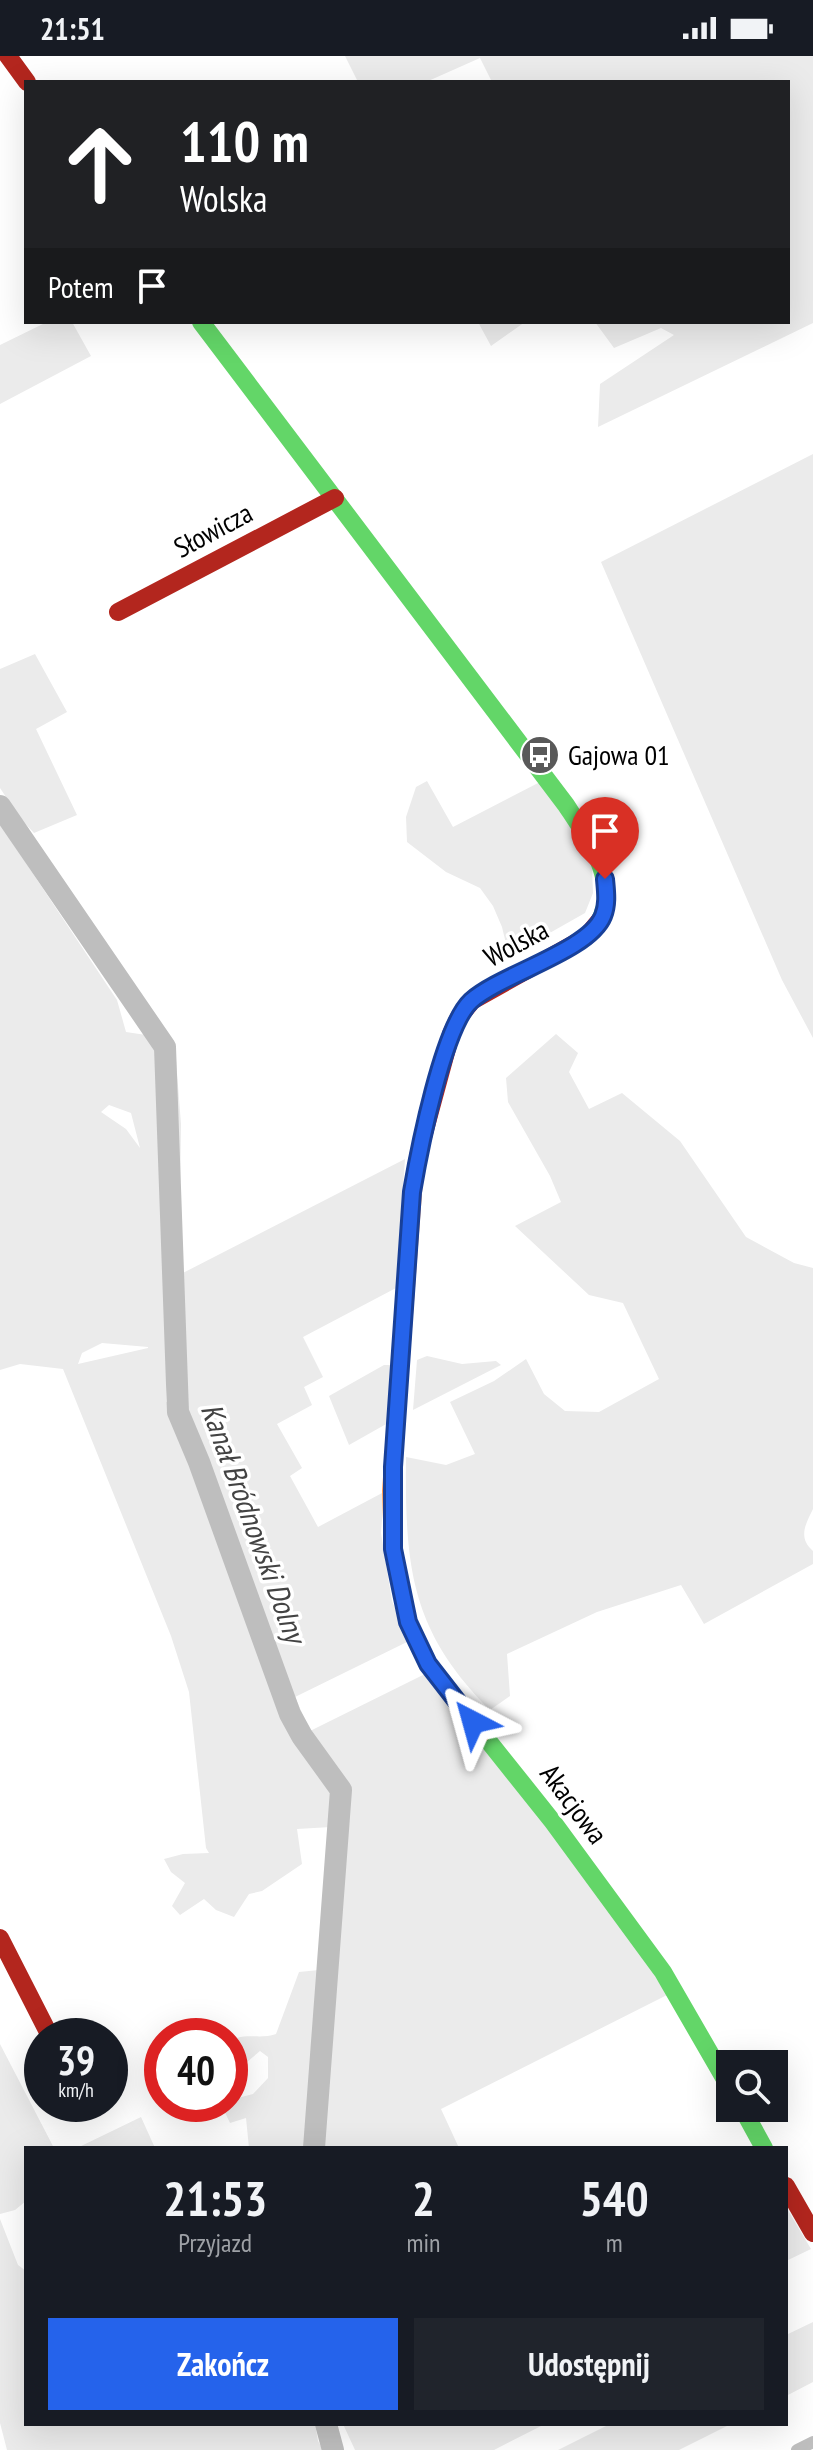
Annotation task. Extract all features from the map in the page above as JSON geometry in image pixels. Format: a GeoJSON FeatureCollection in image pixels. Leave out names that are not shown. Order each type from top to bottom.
{"type":"FeatureCollection","features":[{"type":"Feature","properties":{"kind":"street"},"geometry":{"type":"LineString","coordinates":[[8,56],[26,80]]}},
{"type":"Feature","properties":{"kind":"street","name":"Wolska"},"geometry":{"type":"LineString","coordinates":[[203,324],[569,810],[605,879],[607,897],[603,915],[586,937],[472,1001],[451,1034],[419,1152],[412,1192],[393,1467],[393,1549]]}},
{"type":"Feature","properties":{"kind":"street","name":"Słowicza"},"geometry":{"type":"LineString","coordinates":[[118,612],[335,498]]}},
{"type":"Feature","properties":{"kind":"street","name":"Akacjowa"},"geometry":{"type":"LineString","coordinates":[[393,1549],[408,1622],[428,1664],[553,1822],[643,1944],[663,1972],[716,2064]]}},
{"type":"Feature","properties":{"kind":"street"},"geometry":{"type":"LineString","coordinates":[[2,1950],[40,2018]]}},
{"type":"Feature","properties":{"kind":"street"},"geometry":{"type":"LineString","coordinates":[[750,2122],[763,2146]]}},
{"type":"Feature","properties":{"kind":"street"},"geometry":{"type":"LineString","coordinates":[[788,2195],[813,2233]]}},
{"type":"Feature","properties":{"kind":"street"},"geometry":{"type":"LineString","coordinates":[[797,2450],[813,2442]]}},
{"type":"Feature","properties":{"kind":"shaded area"},"geometry":{"type":"Polygon","coordinates":[[[345,56],[813,56],[813,323],[598,427],[600,384],[674,335],[661,328],[614,348],[596,324],[790,324],[790,80],[491,80],[480,58],[430,80],[357,80],[345,56]]]}},
{"type":"Feature","properties":{"kind":"shaded area"},"geometry":{"type":"Polygon","coordinates":[[[43,324],[73,324],[91,356],[0,404],[0,345],[43,324]]]}},
{"type":"Feature","properties":{"kind":"shaded area"},"geometry":{"type":"Polygon","coordinates":[[[479,324],[522,324],[491,346],[479,324]]]}},
{"type":"Feature","properties":{"kind":"shaded area"},"geometry":{"type":"Polygon","coordinates":[[[813,454],[813,1038],[782,980],[601,562],[813,454]]]}},
{"type":"Feature","properties":{"kind":"shaded area"},"geometry":{"type":"Polygon","coordinates":[[[35,654],[67,712],[36,729],[77,815],[34,833],[0,788],[0,669],[35,654]]]}},
{"type":"Feature","properties":{"kind":"shaded area"},"geometry":{"type":"Polygon","coordinates":[[[427,781],[453,827],[540,782],[564,814],[592,867],[593,893],[585,913],[509,956],[502,927],[493,906],[480,888],[446,872],[407,842],[406,817],[416,787],[427,781]]]}},
{"type":"Feature","properties":{"kind":"shaded area"},"geometry":{"type":"Polygon","coordinates":[[[0,824],[117,1000],[126,1032],[146,1035],[163,1031],[176,1060],[181,1124],[179,1275],[405,1159],[396,1288],[303,1337],[323,1377],[304,1387],[312,1405],[277,1424],[302,1468],[290,1476],[318,1527],[384,1492],[381,1533],[392,1601],[409,1641],[295,1697],[310,1731],[425,1674],[567,1851],[667,1995],[441,2109],[458,2146],[249,2146],[248,2095],[268,2078],[268,2057],[260,2051],[248,2061],[248,2036],[276,2034],[299,1972],[319,1970],[331,1827],[297,1829],[302,1864],[262,1891],[249,1894],[234,1917],[216,1910],[204,1899],[180,1915],[172,1906],[185,1883],[171,1872],[164,1859],[183,1854],[209,1853],[189,1692],[171,1636],[63,1369],[20,1364],[0,1370],[0,824]],[[109,1105],[101,1112],[126,1129],[140,1148],[131,1113],[109,1105]],[[178,1275],[166,1281],[166,1402],[183,1399],[178,1275]],[[102,1343],[82,1353],[78,1364],[148,1348],[102,1343]]]}},
{"type":"Feature","properties":{"kind":"shaded area"},"geometry":{"type":"Polygon","coordinates":[[[556,1034],[578,1053],[569,1072],[589,1109],[622,1093],[680,1141],[746,1237],[794,1263],[813,1268],[813,1509],[804,1536],[813,1551],[813,1564],[704,1624],[681,1585],[597,1612],[507,1654],[510,1696],[490,1710],[463,1681],[443,1652],[428,1624],[418,1594],[407,1531],[406,1457],[446,1465],[475,1454],[450,1402],[494,1381],[526,1359],[544,1394],[565,1411],[599,1412],[659,1379],[623,1303],[589,1295],[515,1226],[561,1202],[550,1176],[508,1102],[506,1078],[556,1034]]]}},
{"type":"Feature","properties":{"kind":"shaded area"},"geometry":{"type":"Polygon","coordinates":[[[427,1356],[462,1364],[496,1361],[501,1365],[413,1410],[417,1360],[427,1356]]]}},
{"type":"Feature","properties":{"kind":"shaded area"},"geometry":{"type":"Polygon","coordinates":[[[384,1365],[390,1365],[388,1423],[349,1445],[329,1396],[384,1365]]]}},
{"type":"Feature","properties":{"kind":"shaded area"},"geometry":{"type":"Polygon","coordinates":[[[0,2044],[24,2090],[24,2122],[40,2122],[53,2146],[24,2146],[24,2203],[15,2210],[0,2214],[0,2044]]]}},
{"type":"Feature","properties":{"kind":"shaded area"},"geometry":{"type":"Polygon","coordinates":[[[141,2117],[154,2146],[81,2146],[141,2117]]]}},
{"type":"Feature","properties":{"kind":"shaded area"},"geometry":{"type":"Polygon","coordinates":[[[788,2210],[811,2249],[788,2260],[788,2210]]]}},
{"type":"Feature","properties":{"kind":"shaded area"},"geometry":{"type":"Polygon","coordinates":[[[0,2219],[18,2265],[24,2270],[24,2426],[315,2426],[323,2450],[7,2450],[0,2423],[0,2219]]]}},
{"type":"Feature","properties":{"kind":"shaded area"},"geometry":{"type":"Polygon","coordinates":[[[813,2322],[813,2382],[788,2395],[788,2334],[813,2322]]]}},
{"type":"Feature","properties":{"kind":"shaded area"},"geometry":{"type":"Polygon","coordinates":[[[344,2426],[541,2426],[494,2450],[355,2450],[344,2426]]]}},
{"type":"Feature","properties":{"kind":"shaded area"},"geometry":{"type":"Polygon","coordinates":[[[606,2426],[727,2426],[679,2450],[558,2450],[606,2426]]]}},
{"type":"Feature","properties":{"kind":"waterway","name":"Kanał Bródnowski Dolny"},"geometry":{"type":"LineString","coordinates":[[0,806],[165,1047],[178,1412],[290,1714],[341,1790],[314,2146]]}},
{"type":"Feature","properties":{"kind":"waterway","name":"Kanał Bródnowski Dolny"},"geometry":{"type":"LineString","coordinates":[[327,2426],[333,2450]]}},
{"type":"Feature","properties":{"kind":"traffic: fast"},"geometry":{"type":"LineString","coordinates":[[203,324],[566,805],[591,845],[604,875],[605,905],[600,920]]}},
{"type":"Feature","properties":{"kind":"traffic: fast"},"geometry":{"type":"LineString","coordinates":[[482,1733],[553,1822],[663,1972],[716,2064]]}},
{"type":"Feature","properties":{"kind":"traffic: fast"},"geometry":{"type":"LineString","coordinates":[[750,2122],[763,2146]]}},
{"type":"Feature","properties":{"kind":"traffic: slow"},"geometry":{"type":"LineString","coordinates":[[414,1179],[391,1491],[393,1549],[408,1622],[428,1664],[482,1733]]}},
{"type":"Feature","properties":{"kind":"traffic: jam"},"geometry":{"type":"LineString","coordinates":[[8,56],[26,80]]}},
{"type":"Feature","properties":{"kind":"traffic: jam"},"geometry":{"type":"LineString","coordinates":[[118,612],[335,498]]}},
{"type":"Feature","properties":{"kind":"traffic: jam"},"geometry":{"type":"LineString","coordinates":[[414,1179],[451,1034],[459,1017],[472,1001],[586,937],[600,920]]}},
{"type":"Feature","properties":{"kind":"traffic: jam"},"geometry":{"type":"LineString","coordinates":[[0,1938],[41,2018]]}},
{"type":"Feature","properties":{"kind":"traffic: jam"},"geometry":{"type":"LineString","coordinates":[[788,2189],[813,2233]]}},
{"type":"Feature","properties":{"kind":"place","name":"Gajowa 01"},"geometry":{"type":"Point","coordinates":[540,755]}},
{"type":"Feature","properties":{"kind":"route"},"geometry":{"type":"LineString","coordinates":[[473,1722],[428,1664],[408,1622],[393,1549],[391,1491],[412,1192],[419,1152],[443,1062],[459,1017],[472,1001],[489,989],[586,937],[603,915],[607,897],[605,879]]}}]}
